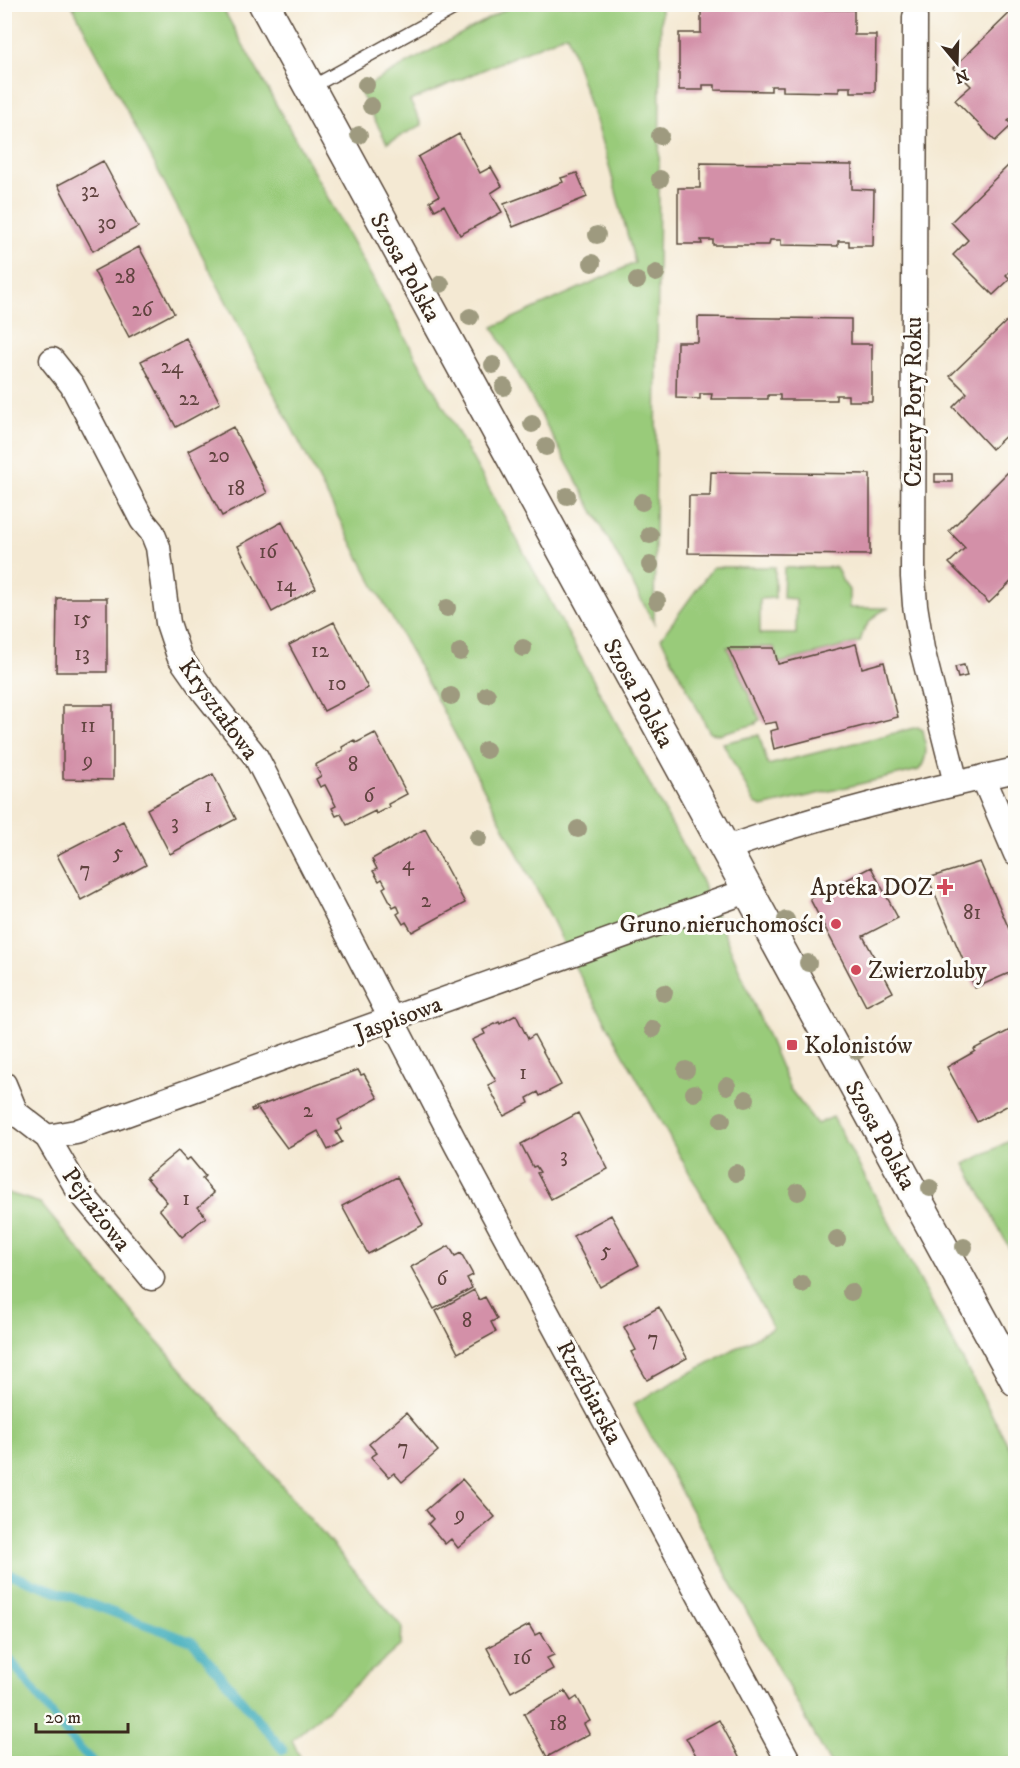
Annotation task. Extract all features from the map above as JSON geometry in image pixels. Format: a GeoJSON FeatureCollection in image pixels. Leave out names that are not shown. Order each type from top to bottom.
{"type":"FeatureCollection","features":[{"type":"Feature","properties":{"kind":"street","name":"Szosa Polska"},"geometry":{"type":"LineString","coordinates":[[264,4],[1016,1381]]}},
{"type":"Feature","properties":{"kind":"street","name":"Cztery Pory Roku"},"geometry":{"type":"LineString","coordinates":[[915,16],[914,599],[922,649],[956,783]]}},
{"type":"Feature","properties":{"kind":"street","name":"Kryształowa"},"geometry":{"type":"LineString","coordinates":[[52,360],[72,385],[142,520],[152,532],[158,548],[168,622],[179,656],[256,757],[392,1020]]}},
{"type":"Feature","properties":{"kind":"street"},"geometry":{"type":"LineString","coordinates":[[724,849],[772,831],[956,783],[1016,770]]}},
{"type":"Feature","properties":{"kind":"street"},"geometry":{"type":"LineString","coordinates":[[983,777],[1016,854]]}},
{"type":"Feature","properties":{"kind":"street","name":"Jaspisowa"},"geometry":{"type":"LineString","coordinates":[[47,1137],[76,1132],[747,891]]}},
{"type":"Feature","properties":{"kind":"street","name":"Rzeźbiarska"},"geometry":{"type":"LineString","coordinates":[[392,1020],[462,1157],[790,1764]]}},
{"type":"Feature","properties":{"kind":"street"},"geometry":{"type":"LineString","coordinates":[[4,1084],[16,1113],[47,1137]]}},
{"type":"Feature","properties":{"kind":"street","name":"Pejzażowa"},"geometry":{"type":"LineString","coordinates":[[47,1137],[76,1188],[152,1278]]}},
{"type":"Feature","properties":{"kind":"lane"},"geometry":{"type":"LineString","coordinates":[[309,88],[462,4]]}},
{"type":"Feature","properties":{"kind":"green space"},"geometry":{"type":"Polygon","coordinates":[[[72,5],[221,5],[502,512],[699,875],[790,1089],[817,1124],[833,1117],[1015,1458],[1015,1763],[1012,1763],[1008,1757],[996,1764],[830,1763],[633,1404],[773,1328],[575,967],[551,917],[427,681],[372,582],[72,5]]]}},
{"type":"Feature","properties":{"kind":"green space"},"geometry":{"type":"Polygon","coordinates":[[[513,5],[661,5],[654,623],[493,327],[635,263],[608,162],[567,34],[410,101],[422,125],[387,143],[359,90],[513,5]]]}},
{"type":"Feature","properties":{"kind":"green space"},"geometry":{"type":"Polygon","coordinates":[[[713,567],[775,567],[775,598],[760,599],[760,634],[796,634],[796,599],[783,598],[784,568],[836,567],[849,590],[849,608],[889,608],[878,613],[870,621],[860,642],[779,663],[774,647],[727,647],[760,720],[756,724],[719,734],[710,733],[661,638],[713,567]]]}},
{"type":"Feature","properties":{"kind":"green space"},"geometry":{"type":"Polygon","coordinates":[[[918,727],[923,730],[926,751],[919,770],[762,807],[755,804],[723,743],[759,735],[768,765],[918,727]]]}},
{"type":"Feature","properties":{"kind":"green space"},"geometry":{"type":"Polygon","coordinates":[[[1015,1138],[1015,1259],[965,1164],[1015,1138]]]}},
{"type":"Feature","properties":{"kind":"green space"},"geometry":{"type":"Polygon","coordinates":[[[8,1193],[40,1203],[402,1627],[401,1645],[292,1740],[302,1761],[307,1763],[5,1763],[4,1195],[8,1193]]]}},
{"type":"Feature","properties":{"kind":"building"},"geometry":{"type":"Polygon","coordinates":[[[701,8],[854,10],[854,35],[876,35],[875,92],[851,92],[851,87],[839,87],[839,92],[783,91],[783,86],[771,86],[771,91],[715,90],[715,85],[703,85],[703,90],[679,90],[679,33],[701,33],[701,8]]]}},
{"type":"Feature","properties":{"kind":"building"},"geometry":{"type":"Polygon","coordinates":[[[1014,9],[1016,114],[1008,121],[1012,125],[995,141],[955,100],[971,86],[953,68],[1014,9]]]}},
{"type":"Feature","properties":{"kind":"building"},"geometry":{"type":"Polygon","coordinates":[[[459,134],[480,173],[491,167],[502,186],[491,193],[502,212],[460,235],[444,205],[435,210],[430,201],[439,196],[418,157],[459,134]]]}},
{"type":"Feature","properties":{"kind":"building"},"geometry":{"type":"Polygon","coordinates":[[[103,161],[138,227],[93,251],[58,185],[103,161]]]}},
{"type":"Feature","properties":{"kind":"building"},"geometry":{"type":"Polygon","coordinates":[[[700,163],[852,165],[852,189],[874,190],[873,246],[849,246],[849,241],[838,241],[838,246],[781,245],[781,240],[770,240],[769,245],[713,245],[713,240],[701,240],[702,244],[678,244],[678,188],[700,188],[700,163]]]}},
{"type":"Feature","properties":{"kind":"building"},"geometry":{"type":"Polygon","coordinates":[[[1011,163],[1016,167],[1016,265],[1006,275],[1010,279],[993,295],[953,255],[968,240],[951,222],[1011,163]]]}},
{"type":"Feature","properties":{"kind":"building"},"geometry":{"type":"Polygon","coordinates":[[[577,173],[587,197],[513,227],[504,204],[563,182],[561,178],[577,173]]]}},
{"type":"Feature","properties":{"kind":"building"},"geometry":{"type":"Polygon","coordinates":[[[139,247],[174,313],[129,337],[94,271],[139,247]]]}},
{"type":"Feature","properties":{"kind":"building"},"geometry":{"type":"Polygon","coordinates":[[[698,317],[851,319],[851,344],[872,344],[872,401],[848,401],[848,395],[836,395],[836,400],[780,400],[780,395],[768,395],[768,399],[711,399],[712,394],[700,394],[700,399],[676,398],[677,342],[698,342],[698,317]]]}},
{"type":"Feature","properties":{"kind":"building"},"geometry":{"type":"Polygon","coordinates":[[[1010,318],[1016,323],[1016,426],[992,449],[953,407],[967,393],[950,376],[1010,318]]]}},
{"type":"Feature","properties":{"kind":"building"},"geometry":{"type":"Polygon","coordinates":[[[186,338],[220,403],[176,427],[141,361],[186,338]]]}},
{"type":"Feature","properties":{"kind":"building"},"geometry":{"type":"Polygon","coordinates":[[[233,427],[267,493],[222,516],[188,451],[233,427]]]}},
{"type":"Feature","properties":{"kind":"building"},"geometry":{"type":"Polygon","coordinates":[[[1010,470],[1016,476],[1016,577],[989,603],[949,563],[965,548],[949,531],[1010,470]]]}},
{"type":"Feature","properties":{"kind":"building"},"geometry":{"type":"Polygon","coordinates":[[[711,472],[870,474],[870,555],[688,553],[689,496],[710,496],[711,472]]]}},
{"type":"Feature","properties":{"kind":"building"},"geometry":{"type":"Polygon","coordinates":[[[935,474],[952,474],[952,482],[935,482],[935,474]]]}},
{"type":"Feature","properties":{"kind":"building"},"geometry":{"type":"Polygon","coordinates":[[[282,522],[316,588],[272,612],[238,546],[282,522]]]}},
{"type":"Feature","properties":{"kind":"building"},"geometry":{"type":"Polygon","coordinates":[[[57,598],[107,598],[107,672],[56,672],[57,598]]]}},
{"type":"Feature","properties":{"kind":"building"},"geometry":{"type":"Polygon","coordinates":[[[334,622],[368,688],[324,711],[289,645],[334,622]]]}},
{"type":"Feature","properties":{"kind":"building"},"geometry":{"type":"Polygon","coordinates":[[[856,644],[862,668],[884,662],[898,717],[774,749],[770,731],[778,729],[776,722],[764,724],[728,648],[774,648],[778,664],[856,644]]]}},
{"type":"Feature","properties":{"kind":"building"},"geometry":{"type":"Polygon","coordinates":[[[964,665],[967,676],[958,678],[955,667],[964,665]]]}},
{"type":"Feature","properties":{"kind":"building"},"geometry":{"type":"Polygon","coordinates":[[[63,705],[113,705],[113,780],[63,779],[63,705]]]}},
{"type":"Feature","properties":{"kind":"building"},"geometry":{"type":"Polygon","coordinates":[[[375,733],[407,794],[388,804],[389,807],[376,814],[375,811],[347,825],[341,814],[336,816],[332,808],[336,806],[325,785],[320,787],[316,779],[321,776],[315,765],[343,750],[342,747],[354,740],[356,743],[375,733]]]}},
{"type":"Feature","properties":{"kind":"building"},"geometry":{"type":"Polygon","coordinates":[[[213,774],[236,819],[170,854],[147,809],[213,774]]]}},
{"type":"Feature","properties":{"kind":"building"},"geometry":{"type":"Polygon","coordinates":[[[123,821],[146,865],[81,900],[57,855],[123,821]]]}},
{"type":"Feature","properties":{"kind":"building"},"geometry":{"type":"Polygon","coordinates":[[[425,829],[465,903],[412,932],[397,914],[400,912],[397,905],[393,907],[383,888],[386,886],[382,879],[379,881],[373,871],[377,869],[372,859],[425,829]]]}},
{"type":"Feature","properties":{"kind":"building"},"geometry":{"type":"Polygon","coordinates":[[[980,862],[1016,945],[1016,970],[975,988],[928,878],[980,862]]]}},
{"type":"Feature","properties":{"kind":"building"},"geometry":{"type":"Polygon","coordinates":[[[871,867],[898,918],[863,936],[893,992],[866,1006],[810,899],[871,867]]]}},
{"type":"Feature","properties":{"kind":"building"},"geometry":{"type":"Polygon","coordinates":[[[516,1015],[528,1039],[534,1035],[561,1085],[540,1096],[538,1092],[527,1098],[529,1103],[504,1116],[488,1085],[496,1081],[472,1040],[485,1034],[483,1030],[516,1015]]]}},
{"type":"Feature","properties":{"kind":"building"},"geometry":{"type":"Polygon","coordinates":[[[1010,1030],[1016,1040],[1016,1064],[1012,1066],[1016,1073],[1016,1101],[977,1122],[947,1067],[975,1051],[974,1049],[1010,1030]]]}},
{"type":"Feature","properties":{"kind":"building"},"geometry":{"type":"Polygon","coordinates":[[[358,1070],[361,1075],[364,1074],[378,1098],[338,1120],[342,1129],[336,1132],[342,1142],[328,1150],[318,1131],[287,1148],[258,1109],[252,1111],[251,1109],[358,1070]]]}},
{"type":"Feature","properties":{"kind":"building"},"geometry":{"type":"Polygon","coordinates":[[[578,1113],[608,1169],[551,1199],[537,1173],[540,1172],[536,1166],[533,1167],[521,1144],[578,1113]]]}},
{"type":"Feature","properties":{"kind":"building"},"geometry":{"type":"Polygon","coordinates":[[[178,1151],[186,1160],[190,1158],[205,1176],[202,1179],[214,1193],[198,1207],[206,1217],[182,1237],[159,1209],[167,1202],[146,1177],[178,1151]]]}},
{"type":"Feature","properties":{"kind":"building"},"geometry":{"type":"Polygon","coordinates":[[[397,1177],[423,1225],[368,1254],[342,1206],[397,1177]]]}},
{"type":"Feature","properties":{"kind":"building"},"geometry":{"type":"Polygon","coordinates":[[[611,1215],[639,1265],[600,1287],[573,1236],[611,1215]]]}},
{"type":"Feature","properties":{"kind":"building"},"geometry":{"type":"Polygon","coordinates":[[[449,1246],[455,1256],[461,1253],[473,1275],[467,1278],[472,1288],[434,1309],[411,1267],[449,1246]]]}},
{"type":"Feature","properties":{"kind":"building"},"geometry":{"type":"Polygon","coordinates":[[[474,1290],[479,1300],[485,1297],[497,1319],[491,1322],[496,1332],[458,1353],[436,1311],[474,1290]]]}},
{"type":"Feature","properties":{"kind":"building"},"geometry":{"type":"Polygon","coordinates":[[[659,1307],[687,1358],[647,1380],[631,1352],[636,1350],[624,1327],[659,1307]]]}},
{"type":"Feature","properties":{"kind":"building"},"geometry":{"type":"Polygon","coordinates":[[[406,1413],[438,1451],[402,1482],[394,1473],[389,1477],[371,1457],[377,1453],[369,1444],[406,1413]]]}},
{"type":"Feature","properties":{"kind":"building"},"geometry":{"type":"Polygon","coordinates":[[[462,1479],[495,1517],[458,1548],[451,1539],[445,1544],[428,1524],[433,1519],[426,1510],[462,1479]]]}},
{"type":"Feature","properties":{"kind":"building"},"geometry":{"type":"Polygon","coordinates":[[[529,1625],[535,1635],[541,1632],[554,1655],[547,1658],[553,1669],[511,1692],[487,1648],[529,1625]]]}},
{"type":"Feature","properties":{"kind":"building"},"geometry":{"type":"Polygon","coordinates":[[[565,1691],[571,1701],[577,1697],[590,1721],[584,1724],[589,1734],[547,1757],[524,1714],[565,1691]]]}},
{"type":"Feature","properties":{"kind":"building"},"geometry":{"type":"Polygon","coordinates":[[[719,1720],[740,1759],[731,1764],[701,1764],[686,1738],[719,1720]]]}},
{"type":"Feature","properties":{"kind":"waterway"},"geometry":{"type":"LineString","coordinates":[[4,1572],[193,1642],[283,1750]]}},
{"type":"Feature","properties":{"kind":"waterway"},"geometry":{"type":"LineString","coordinates":[[4,1652],[74,1743],[95,1764]]}},
{"type":"Feature","properties":{"kind":"place","name":"Apteka DOZ"},"geometry":{"type":"Point","coordinates":[945,887]}},
{"type":"Feature","properties":{"kind":"place","name":"Gruno nieruchomości"},"geometry":{"type":"Point","coordinates":[836,924]}},
{"type":"Feature","properties":{"kind":"place","name":"Zwierzoluby"},"geometry":{"type":"Point","coordinates":[856,970]}},
{"type":"Feature","properties":{"kind":"place","name":"Kolonistów"},"geometry":{"type":"Point","coordinates":[792,1045]}}]}
